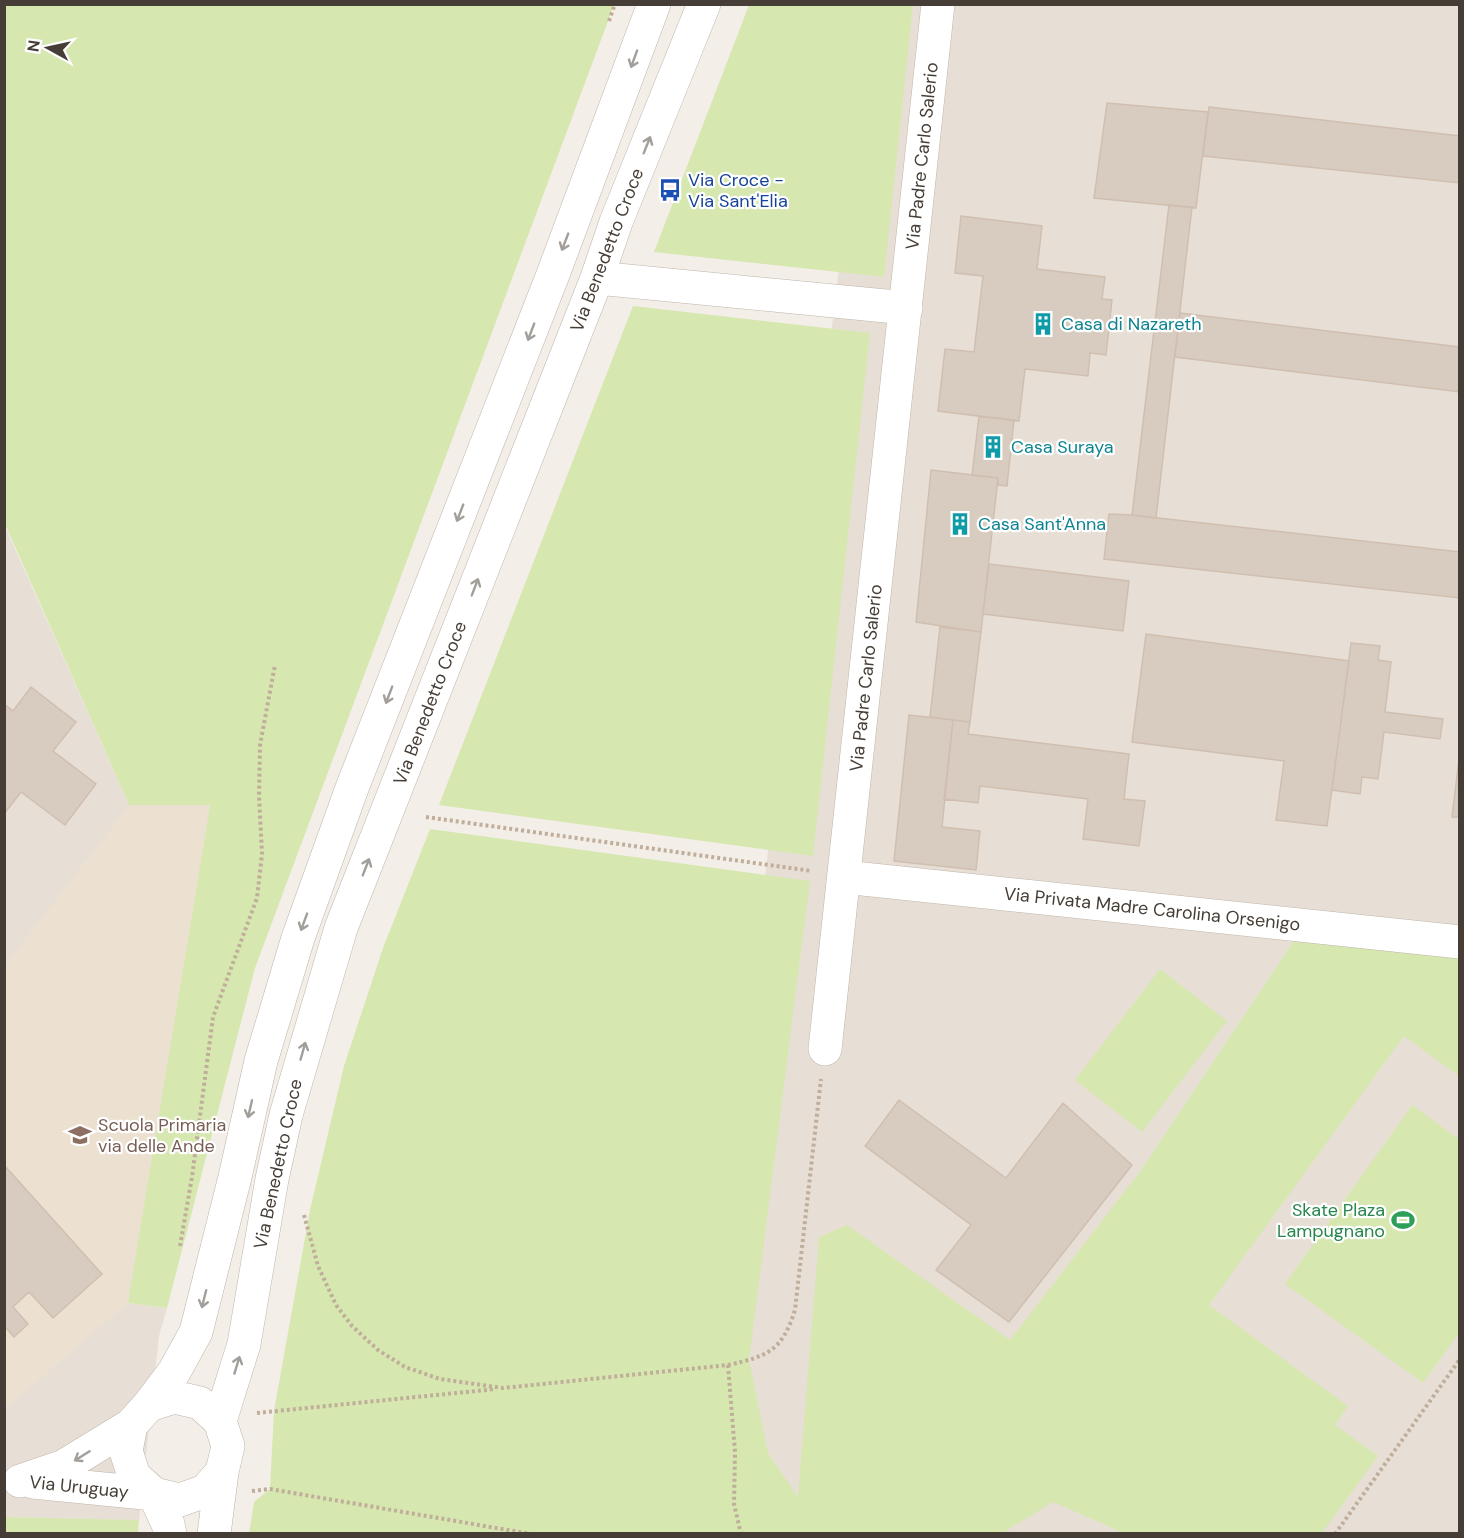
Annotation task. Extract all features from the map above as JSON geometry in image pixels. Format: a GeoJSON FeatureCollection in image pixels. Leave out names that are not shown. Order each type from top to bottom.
{"type":"FeatureCollection","features":[{"type":"Feature","properties":{"kind":"street"},"geometry":{"type":"LineString","coordinates":[[170,1533],[154,1494],[134,1476],[126,1451],[140,1415],[174,1372],[196,1332],[261,1061],[298,938],[352,788],[556,267],[654,4]]}},
{"type":"Feature","properties":{"kind":"street","name":"Via Benedetto Croce"},"geometry":{"type":"LineString","coordinates":[[220,1421],[244,1344],[272,1179],[286,1115],[341,928],[597,278],[616,222],[704,4]]}},
{"type":"Feature","properties":{"kind":"street","name":"Via Padre Carlo Salerio"},"geometry":{"type":"LineString","coordinates":[[825,1049],[829,874],[906,308],[938,4]]}},
{"type":"Feature","properties":{"kind":"street"},"geometry":{"type":"LineString","coordinates":[[597,278],[906,308]]}},
{"type":"Feature","properties":{"kind":"street","name":"Via Privata Madre Carolina Orsenigo"},"geometry":{"type":"LineString","coordinates":[[829,874],[1460,942]]}},
{"type":"Feature","properties":{"kind":"street"},"geometry":{"type":"LineString","coordinates":[[12,1482],[64,1466],[140,1415],[174,1397],[200,1403],[220,1421],[228,1446],[233,1482],[214,1533]]}},
{"type":"Feature","properties":{"kind":"street","name":"Via Uruguay"},"geometry":{"type":"LineString","coordinates":[[12,1482],[154,1494]]}},
{"type":"Feature","properties":{"kind":"street"},"geometry":{"type":"LineString","coordinates":[[154,1494],[180,1500],[233,1482]]}},
{"type":"Feature","properties":{"kind":"path"},"geometry":{"type":"LineString","coordinates":[[179,1254],[192,1177],[213,1017],[257,898],[262,854],[259,796],[260,745],[274,665]]}},
{"type":"Feature","properties":{"kind":"path"},"geometry":{"type":"LineString","coordinates":[[426,817],[829,874]]}},
{"type":"Feature","properties":{"kind":"path"},"geometry":{"type":"LineString","coordinates":[[257,1413],[728,1365],[749,1360],[775,1349],[789,1328],[795,1310],[825,1049]]}},
{"type":"Feature","properties":{"kind":"path"},"geometry":{"type":"LineString","coordinates":[[304,1215],[318,1266],[336,1305],[352,1326],[378,1350],[405,1367],[440,1379],[503,1388]]}},
{"type":"Feature","properties":{"kind":"path"},"geometry":{"type":"LineString","coordinates":[[1335,1533],[1460,1359]]}},
{"type":"Feature","properties":{"kind":"path"},"geometry":{"type":"LineString","coordinates":[[728,1365],[735,1452],[734,1504],[741,1533]]}},
{"type":"Feature","properties":{"kind":"path"},"geometry":{"type":"LineString","coordinates":[[233,1482],[531,1533]]}},
{"type":"Feature","properties":{"kind":"shaded area"},"geometry":{"type":"Polygon","coordinates":[[[871,5],[1459,5],[1459,1533],[685,1534],[871,5]]]}},
{"type":"Feature","properties":{"kind":"shaded area"},"geometry":{"type":"Polygon","coordinates":[[[4,524],[129,805],[210,805],[128,1303],[167,1308],[159,1336],[139,1520],[5,1517],[4,524]]]}},
{"type":"Feature","properties":{"kind":"shaded area","name":"Scuola Primaria via delle Ande"},"geometry":{"type":"Polygon","coordinates":[[[129,805],[210,805],[128,1303],[5,1409],[4,967],[129,805]]]}},
{"type":"Feature","properties":{"kind":"green space"},"geometry":{"type":"Polygon","coordinates":[[[4,5],[614,5],[255,968],[167,1308],[128,1303],[210,805],[129,805],[5,524],[4,5]]]}},
{"type":"Feature","properties":{"kind":"green space"},"geometry":{"type":"Polygon","coordinates":[[[749,5],[913,5],[884,277],[654,252],[749,5]]]}},
{"type":"Feature","properties":{"kind":"green space"},"geometry":{"type":"Polygon","coordinates":[[[633,306],[870,333],[813,856],[439,805],[633,306]]]}},
{"type":"Feature","properties":{"kind":"green space"},"geometry":{"type":"Polygon","coordinates":[[[430,829],[810,881],[749,1360],[768,1453],[798,1497],[819,1237],[847,1225],[1010,1340],[1139,1173],[1297,936],[1459,954],[1459,1076],[1404,1036],[1209,1305],[1348,1406],[1335,1425],[1378,1456],[1322,1533],[1122,1533],[1053,1502],[1001,1534],[249,1534],[254,1502],[270,1489],[274,1411],[310,1210],[344,1066],[383,948],[430,829]]]}},
{"type":"Feature","properties":{"kind":"green space"},"geometry":{"type":"Polygon","coordinates":[[[1160,969],[1227,1021],[1142,1132],[1075,1080],[1160,969]]]}},
{"type":"Feature","properties":{"kind":"green space","name":"Skate Plaza Lampugnano"},"geometry":{"type":"Polygon","coordinates":[[[1412,1105],[1460,1140],[1459,1333],[1423,1383],[1285,1284],[1412,1105]]]}},
{"type":"Feature","properties":{"kind":"green space"},"geometry":{"type":"Polygon","coordinates":[[[5,1517],[139,1520],[138,1533],[5,1534],[5,1517]]]}},
{"type":"Feature","properties":{"kind":"building"},"geometry":{"type":"Polygon","coordinates":[[[1107,103],[1208,112],[1196,208],[1094,198],[1107,103]]]}},
{"type":"Feature","properties":{"kind":"building"},"geometry":{"type":"Polygon","coordinates":[[[1209,107],[1460,136],[1460,183],[1203,156],[1209,107]]]}},
{"type":"Feature","properties":{"kind":"building"},"geometry":{"type":"Polygon","coordinates":[[[1169,205],[1192,207],[1156,518],[1132,515],[1169,205]]]}},
{"type":"Feature","properties":{"kind":"building","name":"Casa di Nazareth"},"geometry":{"type":"Polygon","coordinates":[[[961,216],[1042,226],[1037,269],[1105,277],[1102,299],[1112,300],[1106,355],[1090,353],[1088,376],[1025,369],[1019,421],[938,411],[945,349],[974,352],[983,276],[955,273],[961,216]]]}},
{"type":"Feature","properties":{"kind":"building"},"geometry":{"type":"Polygon","coordinates":[[[1180,313],[1460,347],[1460,392],[1175,357],[1180,313]]]}},
{"type":"Feature","properties":{"kind":"building","name":"Casa Suraya"},"geometry":{"type":"Polygon","coordinates":[[[979,416],[1014,420],[1007,486],[998,485],[998,478],[972,475],[979,416]]]}},
{"type":"Feature","properties":{"kind":"building","name":"Casa Sant'Anna"},"geometry":{"type":"Polygon","coordinates":[[[931,470],[998,478],[981,632],[916,622],[931,470]]]}},
{"type":"Feature","properties":{"kind":"building"},"geometry":{"type":"Polygon","coordinates":[[[1109,514],[1460,552],[1460,598],[1104,559],[1109,514]]]}},
{"type":"Feature","properties":{"kind":"building"},"geometry":{"type":"Polygon","coordinates":[[[989,564],[1129,581],[1123,631],[983,614],[989,564]]]}},
{"type":"Feature","properties":{"kind":"building"},"geometry":{"type":"Polygon","coordinates":[[[940,627],[981,632],[970,722],[930,717],[940,627]]]}},
{"type":"Feature","properties":{"kind":"building"},"geometry":{"type":"Polygon","coordinates":[[[1146,634],[1349,661],[1327,826],[1276,820],[1284,761],[1132,742],[1146,634]]]}},
{"type":"Feature","properties":{"kind":"building"},"geometry":{"type":"Polygon","coordinates":[[[1351,643],[1380,646],[1378,660],[1391,662],[1385,712],[1443,719],[1440,739],[1384,732],[1378,779],[1362,777],[1360,794],[1332,790],[1351,643]]]}},
{"type":"Feature","properties":{"kind":"building"},"geometry":{"type":"Polygon","coordinates":[[[31,687],[76,722],[53,751],[96,784],[65,825],[21,792],[4,814],[4,704],[13,711],[31,687]]]}},
{"type":"Feature","properties":{"kind":"building"},"geometry":{"type":"Polygon","coordinates":[[[909,715],[953,720],[942,827],[980,831],[976,870],[894,861],[909,715]]]}},
{"type":"Feature","properties":{"kind":"building"},"geometry":{"type":"Polygon","coordinates":[[[953,720],[970,722],[968,734],[1129,754],[1124,799],[1145,801],[1139,846],[1083,839],[1088,799],[980,786],[978,803],[944,799],[953,720]]]}},
{"type":"Feature","properties":{"kind":"building"},"geometry":{"type":"Polygon","coordinates":[[[1459,759],[1460,817],[1452,817],[1459,759]]]}},
{"type":"Feature","properties":{"kind":"building"},"geometry":{"type":"Polygon","coordinates":[[[899,1100],[1006,1178],[1063,1103],[1132,1165],[1009,1322],[936,1270],[971,1225],[865,1146],[899,1100]]]}},
{"type":"Feature","properties":{"kind":"building"},"geometry":{"type":"Polygon","coordinates":[[[4,1165],[102,1274],[53,1318],[29,1292],[13,1307],[28,1324],[14,1337],[4,1326],[4,1165]]]}},
{"type":"Feature","properties":{"kind":"place","name":"Via Croce - Via Sant'Elia"},"geometry":{"type":"Point","coordinates":[670,190]}},
{"type":"Feature","properties":{"kind":"place","name":"Casa di Nazareth"},"geometry":{"type":"Point","coordinates":[1043,324]}},
{"type":"Feature","properties":{"kind":"place","name":"Casa Suraya"},"geometry":{"type":"Point","coordinates":[993,447]}},
{"type":"Feature","properties":{"kind":"place","name":"Casa Sant'Anna"},"geometry":{"type":"Point","coordinates":[960,524]}},
{"type":"Feature","properties":{"kind":"place","name":"Scuola Primaria via delle Ande"},"geometry":{"type":"Point","coordinates":[80,1135]}},
{"type":"Feature","properties":{"kind":"place","name":"Skate Plaza Lampugnano"},"geometry":{"type":"Point","coordinates":[1403,1220]}}]}
